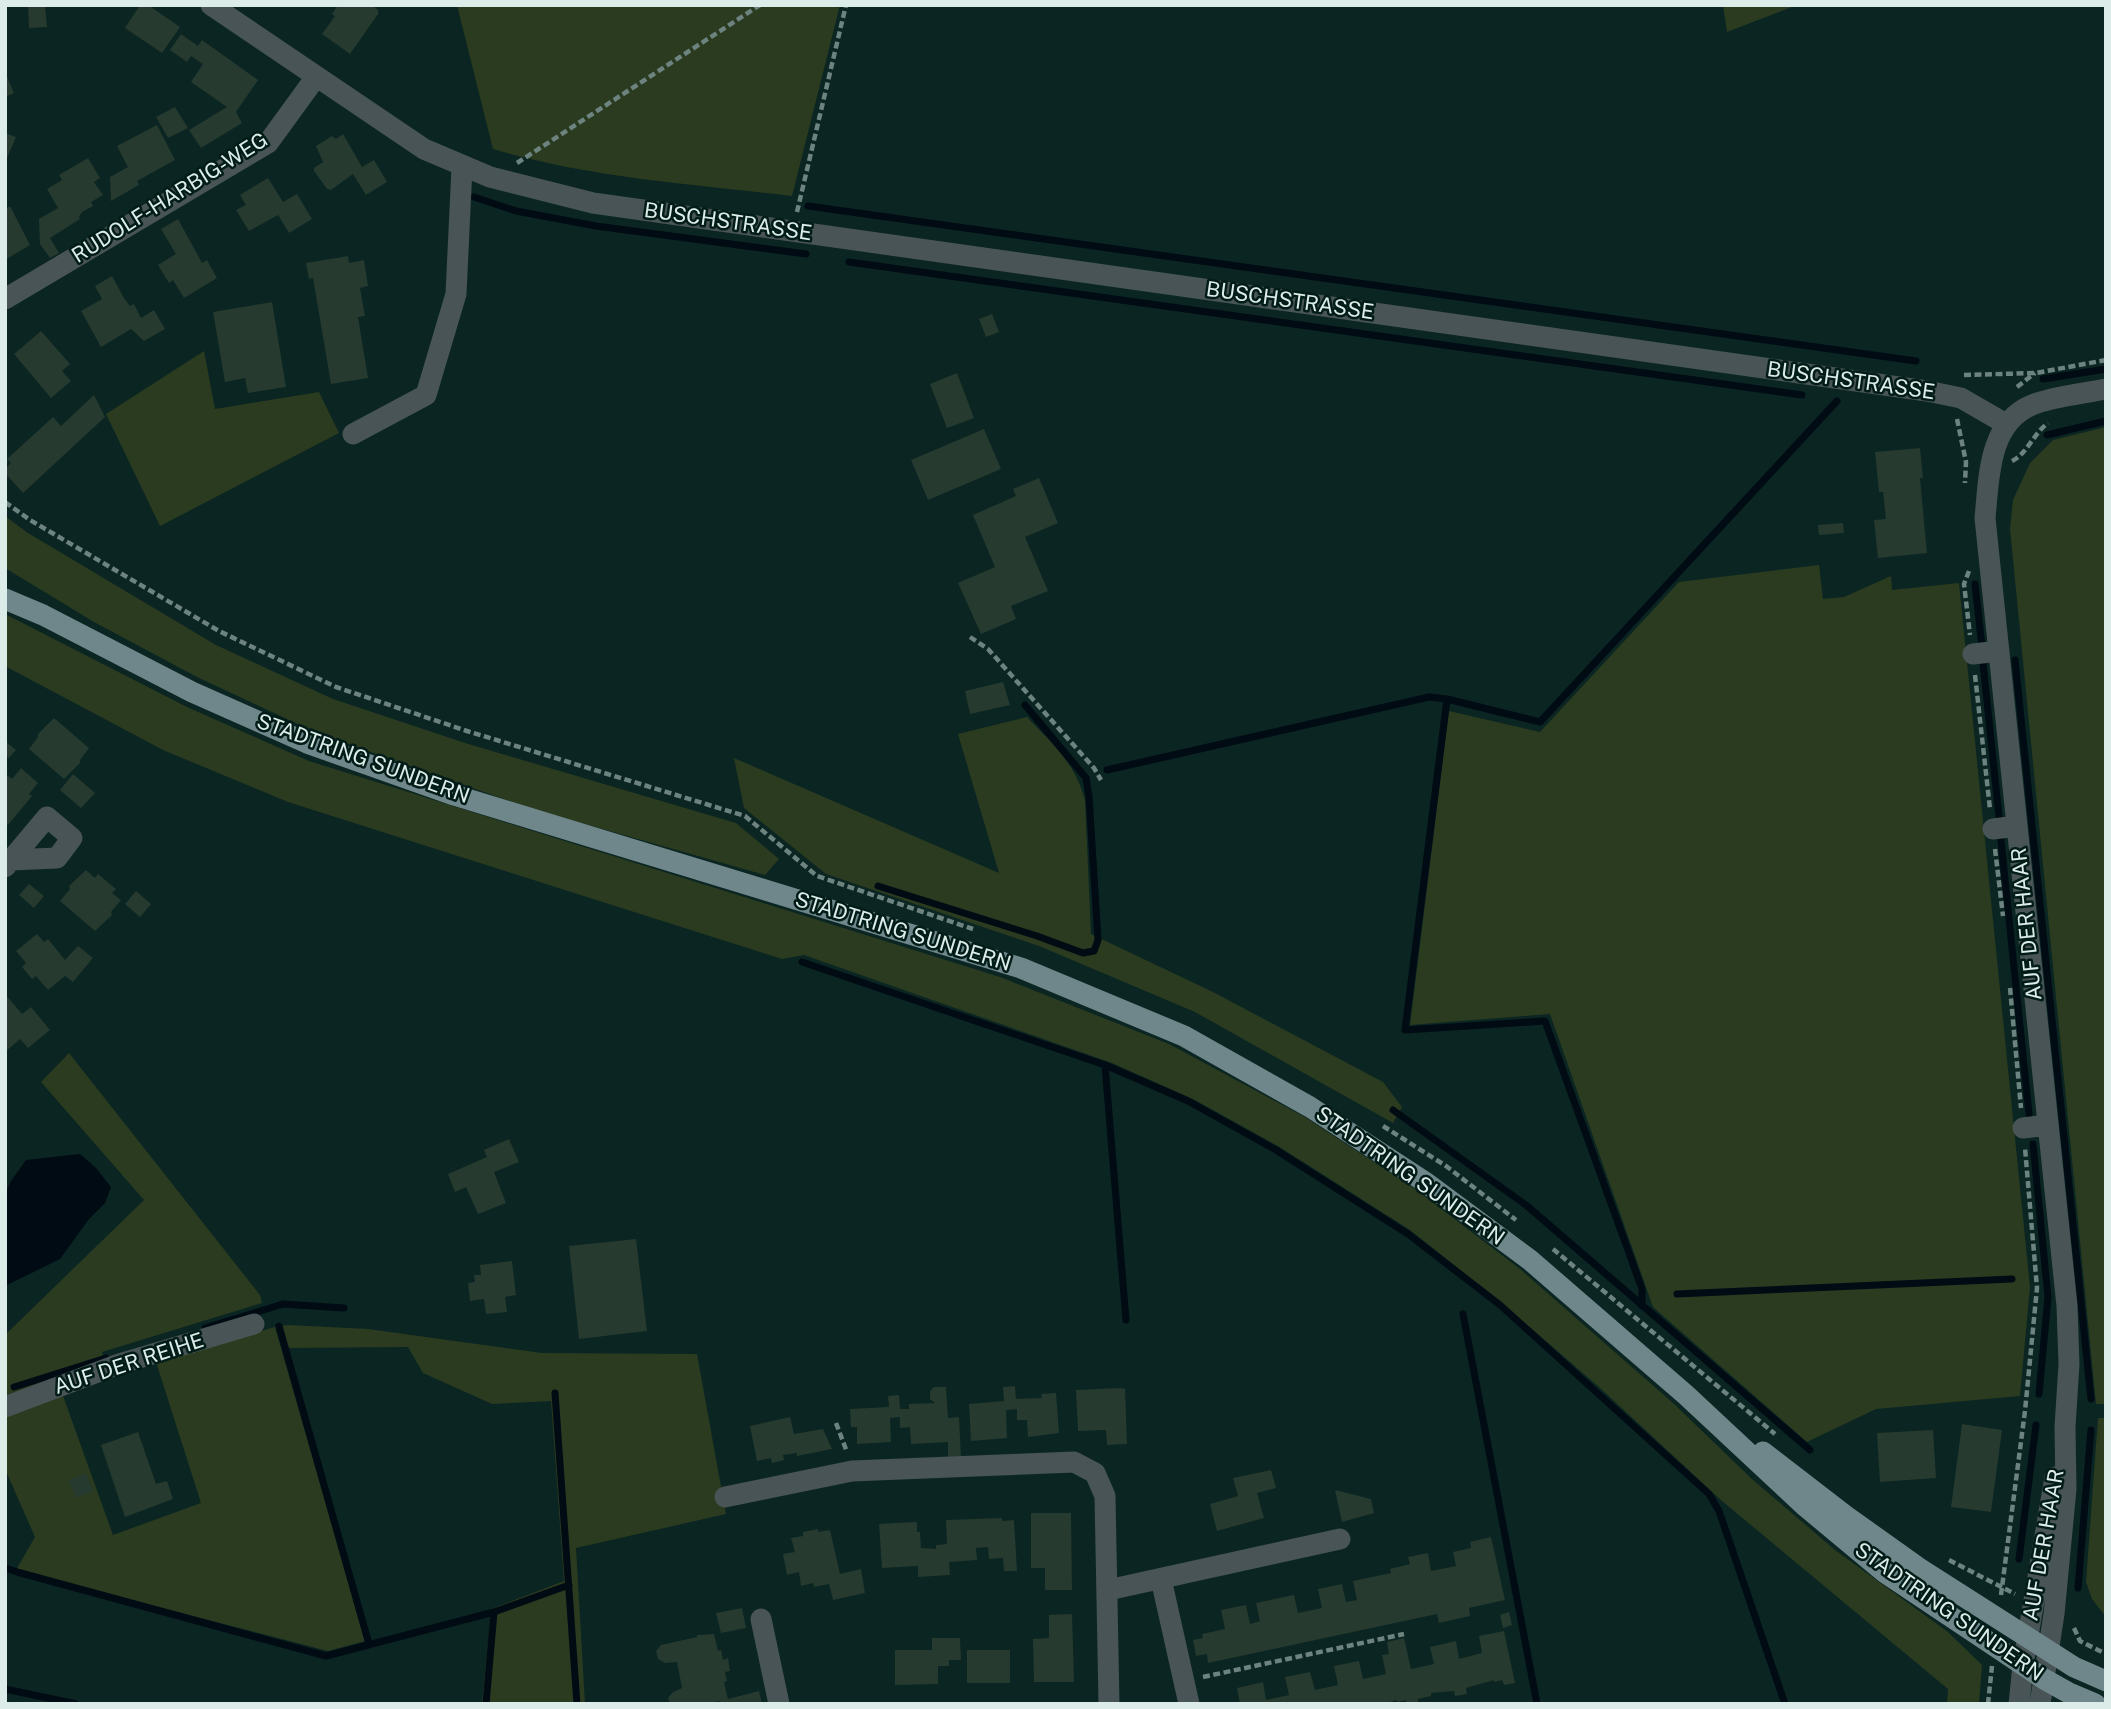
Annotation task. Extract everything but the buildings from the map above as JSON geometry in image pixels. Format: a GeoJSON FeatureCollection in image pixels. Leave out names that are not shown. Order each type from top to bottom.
{"type":"FeatureCollection","features":[{"type":"Feature","properties":{"kind":"main road","name":"STADTRING SUNDERN"},"geometry":{"type":"LineString","coordinates":[[5,586],[43,615]]}},
{"type":"Feature","properties":{"kind":"main road","name":"STADTRING SUNDERN"},"geometry":{"type":"LineString","coordinates":[[5,599],[43,615],[192,692],[307,743],[454,794],[1021,968],[1184,1037],[1310,1107],[1425,1182],[1530,1260],[1686,1395],[1806,1507],[1884,1572],[2044,1679],[2095,1704]]}},
{"type":"Feature","properties":{"kind":"main road","name":"STADTRING SUNDERN"},"geometry":{"type":"LineString","coordinates":[[1686,1395],[1898,1553],[2074,1667],[2106,1681]]}},
{"type":"Feature","properties":{"kind":"street","name":"BUSCHSTRASSE"},"geometry":{"type":"LineString","coordinates":[[211,5],[424,149],[490,177],[593,203],[795,221],[1927,391],[1961,398],[2006,424]]}},
{"type":"Feature","properties":{"kind":"street","name":"RUDOLF-HARBIG-WEG"},"geometry":{"type":"LineString","coordinates":[[5,299],[268,143],[316,77]]}},
{"type":"Feature","properties":{"kind":"street"},"geometry":{"type":"LineString","coordinates":[[353,434],[426,395],[456,294],[462,167]]}},
{"type":"Feature","properties":{"kind":"street"},"geometry":{"type":"LineString","coordinates":[[2006,424],[2018,412],[2033,404],[2106,389]]}},
{"type":"Feature","properties":{"kind":"street","name":"AUF DER HAAR"},"geometry":{"type":"LineString","coordinates":[[2006,424],[1995,445],[1985,518],[2067,1306],[2069,1364],[2065,1427],[2066,1489],[2049,1651],[2040,1704]]}},
{"type":"Feature","properties":{"kind":"street"},"geometry":{"type":"LineString","coordinates":[[1973,654],[1999,651]]}},
{"type":"Feature","properties":{"kind":"street"},"geometry":{"type":"LineString","coordinates":[[1993,829],[2017,826]]}},
{"type":"Feature","properties":{"kind":"street"},"geometry":{"type":"LineString","coordinates":[[2023,1128],[2048,1125]]}},
{"type":"Feature","properties":{"kind":"street","name":"AUF DER REIHE"},"geometry":{"type":"LineString","coordinates":[[5,1407],[119,1364],[254,1324]]}},
{"type":"Feature","properties":{"kind":"street","name":"AUF DER HAAR"},"geometry":{"type":"LineString","coordinates":[[2019,1704],[2027,1637],[2065,1427]]}},
{"type":"Feature","properties":{"kind":"street"},"geometry":{"type":"LineString","coordinates":[[725,1497],[852,1471],[1074,1462],[1095,1473],[1105,1496],[1109,1704]]}},
{"type":"Feature","properties":{"kind":"street"},"geometry":{"type":"LineString","coordinates":[[1108,1590],[1340,1539]]}},
{"type":"Feature","properties":{"kind":"street"},"geometry":{"type":"LineString","coordinates":[[1161,1579],[1189,1704]]}},
{"type":"Feature","properties":{"kind":"street"},"geometry":{"type":"LineString","coordinates":[[761,1619],[779,1704]]}},
{"type":"Feature","properties":{"kind":"path"},"geometry":{"type":"LineString","coordinates":[[516,164],[760,5]]}},
{"type":"Feature","properties":{"kind":"path"},"geometry":{"type":"LineString","coordinates":[[795,221],[846,5]]}},
{"type":"Feature","properties":{"kind":"path"},"geometry":{"type":"LineString","coordinates":[[505,160],[525,167]]}},
{"type":"Feature","properties":{"kind":"path"},"geometry":{"type":"LineString","coordinates":[[785,209],[795,221]]}},
{"type":"Feature","properties":{"kind":"path"},"geometry":{"type":"LineString","coordinates":[[2036,373],[2106,360]]}},
{"type":"Feature","properties":{"kind":"path"},"geometry":{"type":"LineString","coordinates":[[1955,412],[1966,462],[1965,486],[2020,458],[2033,436],[2054,420]]}},
{"type":"Feature","properties":{"kind":"path"},"geometry":{"type":"LineString","coordinates":[[5,502],[30,520],[219,631],[336,687],[480,735],[745,816],[817,876],[974,929]]}},
{"type":"Feature","properties":{"kind":"path"},"geometry":{"type":"LineString","coordinates":[[1973,561],[1964,584],[2003,919]]}},
{"type":"Feature","properties":{"kind":"path"},"geometry":{"type":"LineString","coordinates":[[970,637],[988,649],[1094,768],[1101,780]]}},
{"type":"Feature","properties":{"kind":"path"},"geometry":{"type":"LineString","coordinates":[[2001,1598],[2025,1410],[2037,1288],[2010,984]]}},
{"type":"Feature","properties":{"kind":"path"},"geometry":{"type":"LineString","coordinates":[[1377,1123],[1446,1166],[1521,1224]]}},
{"type":"Feature","properties":{"kind":"path"},"geometry":{"type":"LineString","coordinates":[[1553,1249],[1777,1435]]}},
{"type":"Feature","properties":{"kind":"path"},"geometry":{"type":"LineString","coordinates":[[836,1423],[852,1471]]}},
{"type":"Feature","properties":{"kind":"path"},"geometry":{"type":"LineString","coordinates":[[1944,1557],[2002,1585],[2014,1594]]}},
{"type":"Feature","properties":{"kind":"path"},"geometry":{"type":"LineString","coordinates":[[1184,1681],[1404,1634]]}},
{"type":"Feature","properties":{"kind":"path"},"geometry":{"type":"LineString","coordinates":[[2080,1641],[2106,1654]]}},
{"type":"Feature","properties":{"kind":"path"},"geometry":{"type":"LineString","coordinates":[[1988,1704],[1993,1660]]}},
{"type":"Feature","properties":{"kind":"green space"},"geometry":{"type":"Polygon","coordinates":[[[457,5],[840,5],[792,196],[604,173],[493,149],[457,5]]]}},
{"type":"Feature","properties":{"kind":"green space"},"geometry":{"type":"Polygon","coordinates":[[[1723,5],[1797,5],[1727,32],[1723,5]]]}},
{"type":"Feature","properties":{"kind":"green space"},"geometry":{"type":"Polygon","coordinates":[[[204,351],[215,409],[319,392],[339,433],[160,526],[106,414],[204,351]]]}},
{"type":"Feature","properties":{"kind":"green space"},"geometry":{"type":"Polygon","coordinates":[[[2106,427],[2106,1404],[2096,1404],[2010,529],[2013,500],[2030,463],[2053,440],[2106,427]]]}},
{"type":"Feature","properties":{"kind":"green space"},"geometry":{"type":"Polygon","coordinates":[[[5,516],[28,533],[216,645],[333,699],[465,743],[736,823],[779,859],[765,875],[532,809],[317,733],[197,677],[94,622],[5,568],[5,516]]]}},
{"type":"Feature","properties":{"kind":"green space"},"geometry":{"type":"Polygon","coordinates":[[[1819,565],[1823,599],[1844,597],[1891,576],[1892,590],[1959,583],[2030,1287],[2020,1396],[1876,1409],[1807,1442],[1653,1307],[1550,1014],[1410,1025],[1449,711],[1540,732],[1679,582],[1819,565]]]}},
{"type":"Feature","properties":{"kind":"green space"},"geometry":{"type":"Polygon","coordinates":[[[5,614],[187,707],[309,761],[1000,977],[1169,1044],[1303,1116],[1414,1188],[1520,1269],[1673,1403],[1752,1479],[1835,1550],[1948,1632],[1982,1665],[1979,1704],[1947,1704],[1948,1689],[1722,1501],[1599,1387],[1502,1303],[1410,1230],[1278,1146],[1193,1099],[1112,1063],[804,955],[782,959],[288,802],[163,750],[5,666],[5,614]]]}},
{"type":"Feature","properties":{"kind":"green space"},"geometry":{"type":"Polygon","coordinates":[[[1027,717],[1069,764],[1085,800],[1091,934],[1213,992],[1383,1082],[1402,1107],[1393,1123],[1195,1012],[1039,946],[826,874],[744,808],[734,758],[999,873],[958,734],[1027,717]]]}},
{"type":"Feature","properties":{"kind":"green space"},"geometry":{"type":"Polygon","coordinates":[[[69,1053],[260,1295],[262,1303],[102,1352],[105,1362],[5,1398],[5,1335],[144,1200],[41,1082],[69,1053]]]}},
{"type":"Feature","properties":{"kind":"green space"},"geometry":{"type":"Polygon","coordinates":[[[280,1326],[368,1329],[542,1353],[697,1354],[726,1514],[576,1548],[585,1704],[482,1704],[491,1609],[564,1581],[551,1401],[492,1404],[423,1373],[408,1347],[288,1348],[280,1326]]]}},
{"type":"Feature","properties":{"kind":"green space"},"geometry":{"type":"Polygon","coordinates":[[[275,1327],[365,1641],[328,1651],[16,1570],[35,1537],[5,1469],[5,1416],[62,1393],[113,1535],[201,1503],[156,1362],[275,1327]]]}},
{"type":"Feature","properties":{"kind":"green space"},"geometry":{"type":"Polygon","coordinates":[[[2098,1418],[2106,1418],[2106,1617],[2092,1599],[2086,1582],[2098,1418]]]}},
{"type":"Feature","properties":{"kind":"shaded area"},"geometry":{"type":"Polygon","coordinates":[[[80,1154],[111,1187],[105,1203],[89,1219],[60,1259],[5,1286],[5,1194],[11,1181],[26,1160],[80,1154]]]}},
{"type":"Feature","properties":{"kind":"waterway"},"geometry":{"type":"LineString","coordinates":[[474,197],[516,211],[596,226],[806,254]]}},
{"type":"Feature","properties":{"kind":"waterway"},"geometry":{"type":"LineString","coordinates":[[808,206],[1916,361]]}},
{"type":"Feature","properties":{"kind":"waterway"},"geometry":{"type":"LineString","coordinates":[[849,262],[1802,395]]}},
{"type":"Feature","properties":{"kind":"waterway"},"geometry":{"type":"LineString","coordinates":[[2043,379],[2106,369]]}},
{"type":"Feature","properties":{"kind":"waterway"},"geometry":{"type":"LineString","coordinates":[[1107,770],[1429,697],[1540,722],[1837,401]]}},
{"type":"Feature","properties":{"kind":"waterway"},"geometry":{"type":"LineString","coordinates":[[2047,435],[2106,421]]}},
{"type":"Feature","properties":{"kind":"waterway"},"geometry":{"type":"LineString","coordinates":[[1975,584],[1982,647]]}},
{"type":"Feature","properties":{"kind":"waterway"},"geometry":{"type":"LineString","coordinates":[[2015,660],[2091,1399]]}},
{"type":"Feature","properties":{"kind":"waterway"},"geometry":{"type":"LineString","coordinates":[[1983,663],[1999,817]]}},
{"type":"Feature","properties":{"kind":"waterway"},"geometry":{"type":"LineString","coordinates":[[1447,699],[1405,1030],[1545,1021],[1642,1289],[1642,1306]]}},
{"type":"Feature","properties":{"kind":"waterway"},"geometry":{"type":"LineString","coordinates":[[878,886],[1083,953],[1094,951],[1098,940],[1086,778],[1025,705]]}},
{"type":"Feature","properties":{"kind":"waterway"},"geometry":{"type":"LineString","coordinates":[[2001,840],[2029,1114]]}},
{"type":"Feature","properties":{"kind":"waterway"},"geometry":{"type":"LineString","coordinates":[[802,962],[1105,1065],[1188,1101],[1276,1150],[1408,1234],[1500,1305],[1709,1494],[1719,1511],[1785,1704]]}},
{"type":"Feature","properties":{"kind":"waterway"},"geometry":{"type":"LineString","coordinates":[[1105,1065],[1126,1320]]}},
{"type":"Feature","properties":{"kind":"waterway"},"geometry":{"type":"LineString","coordinates":[[1393,1110],[1526,1205],[1810,1450]]}},
{"type":"Feature","properties":{"kind":"waterway"},"geometry":{"type":"LineString","coordinates":[[2033,1144],[2048,1297],[2039,1394]]}},
{"type":"Feature","properties":{"kind":"waterway"},"geometry":{"type":"LineString","coordinates":[[1677,1294],[2012,1279]]}},
{"type":"Feature","properties":{"kind":"waterway"},"geometry":{"type":"LineString","coordinates":[[205,1328],[283,1304],[344,1308]]}},
{"type":"Feature","properties":{"kind":"waterway"},"geometry":{"type":"LineString","coordinates":[[1463,1314],[1537,1704]]}},
{"type":"Feature","properties":{"kind":"waterway"},"geometry":{"type":"LineString","coordinates":[[279,1326],[369,1644]]}},
{"type":"Feature","properties":{"kind":"waterway"},"geometry":{"type":"LineString","coordinates":[[14,1387],[106,1358]]}},
{"type":"Feature","properties":{"kind":"waterway"},"geometry":{"type":"LineString","coordinates":[[555,1393],[577,1704]]}},
{"type":"Feature","properties":{"kind":"waterway"},"geometry":{"type":"LineString","coordinates":[[2019,1559],[2036,1425]]}},
{"type":"Feature","properties":{"kind":"waterway"},"geometry":{"type":"LineString","coordinates":[[2078,1588],[2091,1430]]}},
{"type":"Feature","properties":{"kind":"waterway"},"geometry":{"type":"LineString","coordinates":[[5,1568],[21,1573]]}},
{"type":"Feature","properties":{"kind":"waterway"},"geometry":{"type":"LineString","coordinates":[[17,1572],[326,1656],[494,1612],[569,1585]]}},
{"type":"Feature","properties":{"kind":"waterway"},"geometry":{"type":"LineString","coordinates":[[486,1704],[494,1612]]}},
{"type":"Feature","properties":{"kind":"waterway"},"geometry":{"type":"LineString","coordinates":[[5,1689],[76,1704]]}}]}
